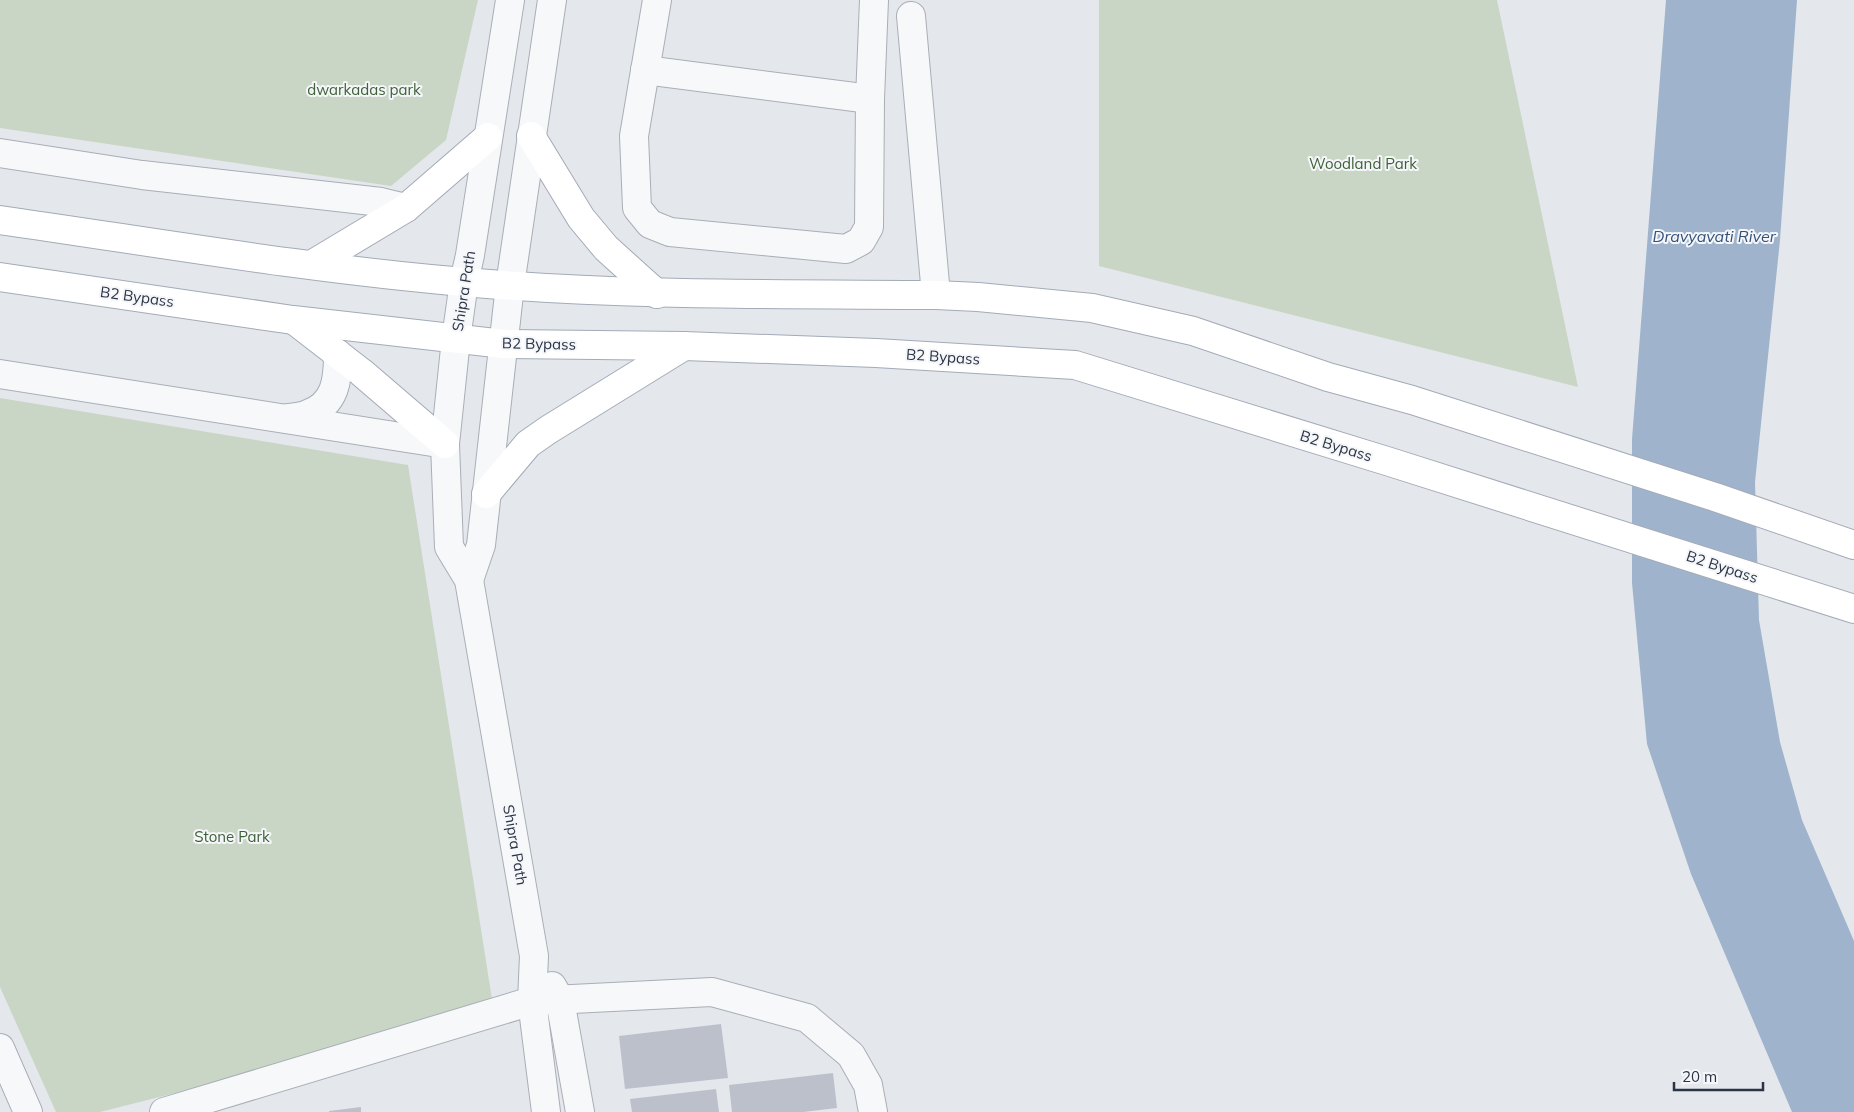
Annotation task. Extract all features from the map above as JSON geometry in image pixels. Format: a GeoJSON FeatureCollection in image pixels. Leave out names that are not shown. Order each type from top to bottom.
{"type":"FeatureCollection","features":[{"type":"Feature","properties":{"kind":"main road"},"geometry":{"type":"LineString","coordinates":[[531,136],[581,218],[606,248],[657,294]]}},
{"type":"Feature","properties":{"kind":"main road"},"geometry":{"type":"LineString","coordinates":[[311,265],[406,208],[488,137]]}},
{"type":"Feature","properties":{"kind":"main road"},"geometry":{"type":"LineString","coordinates":[[0,220],[311,265],[464,282],[657,294],[936,295],[1092,308],[1193,331],[1328,377],[1412,400],[1715,497],[1854,545]]}},
{"type":"Feature","properties":{"kind":"main road","name":"B2 Bypass"},"geometry":{"type":"LineString","coordinates":[[0,277],[294,320],[504,344],[684,346],[876,353],[1074,365],[1854,608]]}},
{"type":"Feature","properties":{"kind":"main road"},"geometry":{"type":"LineString","coordinates":[[294,320],[362,372],[445,444]]}},
{"type":"Feature","properties":{"kind":"main road"},"geometry":{"type":"LineString","coordinates":[[486,494],[528,444],[684,346]]}},
{"type":"Feature","properties":{"kind":"street","name":"Shipra Path"},"geometry":{"type":"LineString","coordinates":[[510,0],[470,255],[464,282],[445,444],[449,547],[469,580],[534,956],[532,1001],[546,1112]]}},
{"type":"Feature","properties":{"kind":"street","name":"Shipra Path"},"geometry":{"type":"LineString","coordinates":[[469,580],[481,545],[510,285],[552,0]]}},
{"type":"Feature","properties":{"kind":"street"},"geometry":{"type":"LineString","coordinates":[[657,0],[634,136],[637,208],[650,224],[670,232],[846,249],[860,241],[869,227],[870,100],[874,0]]}},
{"type":"Feature","properties":{"kind":"street"},"geometry":{"type":"LineString","coordinates":[[910,16],[936,295]]}},
{"type":"Feature","properties":{"kind":"street"},"geometry":{"type":"LineString","coordinates":[[645,70],[870,100]]}},
{"type":"Feature","properties":{"kind":"street"},"geometry":{"type":"LineString","coordinates":[[0,153],[142,175],[381,202],[406,208]]}},
{"type":"Feature","properties":{"kind":"street"},"geometry":{"type":"LineString","coordinates":[[284,418],[308,414],[324,404],[334,391],[338,374],[338,354]]}},
{"type":"Feature","properties":{"kind":"street"},"geometry":{"type":"LineString","coordinates":[[0,374],[445,444]]}},
{"type":"Feature","properties":{"kind":"street"},"geometry":{"type":"LineString","coordinates":[[534,956],[560,1000],[580,1112]]}},
{"type":"Feature","properties":{"kind":"street"},"geometry":{"type":"LineString","coordinates":[[164,1112],[218,1105],[532,1001],[712,992],[807,1018],[851,1055],[868,1085],[873,1112]]}},
{"type":"Feature","properties":{"kind":"street"},"geometry":{"type":"LineString","coordinates":[[0,1048],[28,1112]]}},
{"type":"Feature","properties":{"kind":"green space","name":"dwarkadas park"},"geometry":{"type":"Polygon","coordinates":[[[0,0],[478,0],[446,140],[391,186],[0,128],[0,0]]]}},
{"type":"Feature","properties":{"kind":"green space","name":"Woodland Park"},"geometry":{"type":"Polygon","coordinates":[[[1099,0],[1497,0],[1578,387],[1099,266],[1099,0]]]}},
{"type":"Feature","properties":{"kind":"green space","name":"Stone Park"},"geometry":{"type":"Polygon","coordinates":[[[0,398],[408,465],[494,1012],[100,1112],[56,1112],[0,987],[0,398]]]}},
{"type":"Feature","properties":{"kind":"water","name":"Dravyavati River"},"geometry":{"type":"Polygon","coordinates":[[[1666,0],[1797,0],[1780,240],[1755,482],[1759,620],[1780,742],[1802,820],[1854,941],[1854,1112],[1792,1112],[1691,874],[1647,744],[1632,583],[1632,439],[1666,0]]]}},
{"type":"Feature","properties":{"kind":"building"},"geometry":{"type":"Polygon","coordinates":[[[721,1024],[728,1078],[625,1089],[619,1036],[721,1024]]]}},
{"type":"Feature","properties":{"kind":"building"},"geometry":{"type":"Polygon","coordinates":[[[833,1073],[837,1108],[803,1112],[732,1112],[729,1085],[833,1073]]]}},
{"type":"Feature","properties":{"kind":"building"},"geometry":{"type":"Polygon","coordinates":[[[716,1089],[719,1112],[632,1112],[630,1099],[716,1089]]]}},
{"type":"Feature","properties":{"kind":"building"},"geometry":{"type":"Polygon","coordinates":[[[361,1107],[361,1112],[329,1112],[329,1111],[361,1107]]]}}]}
